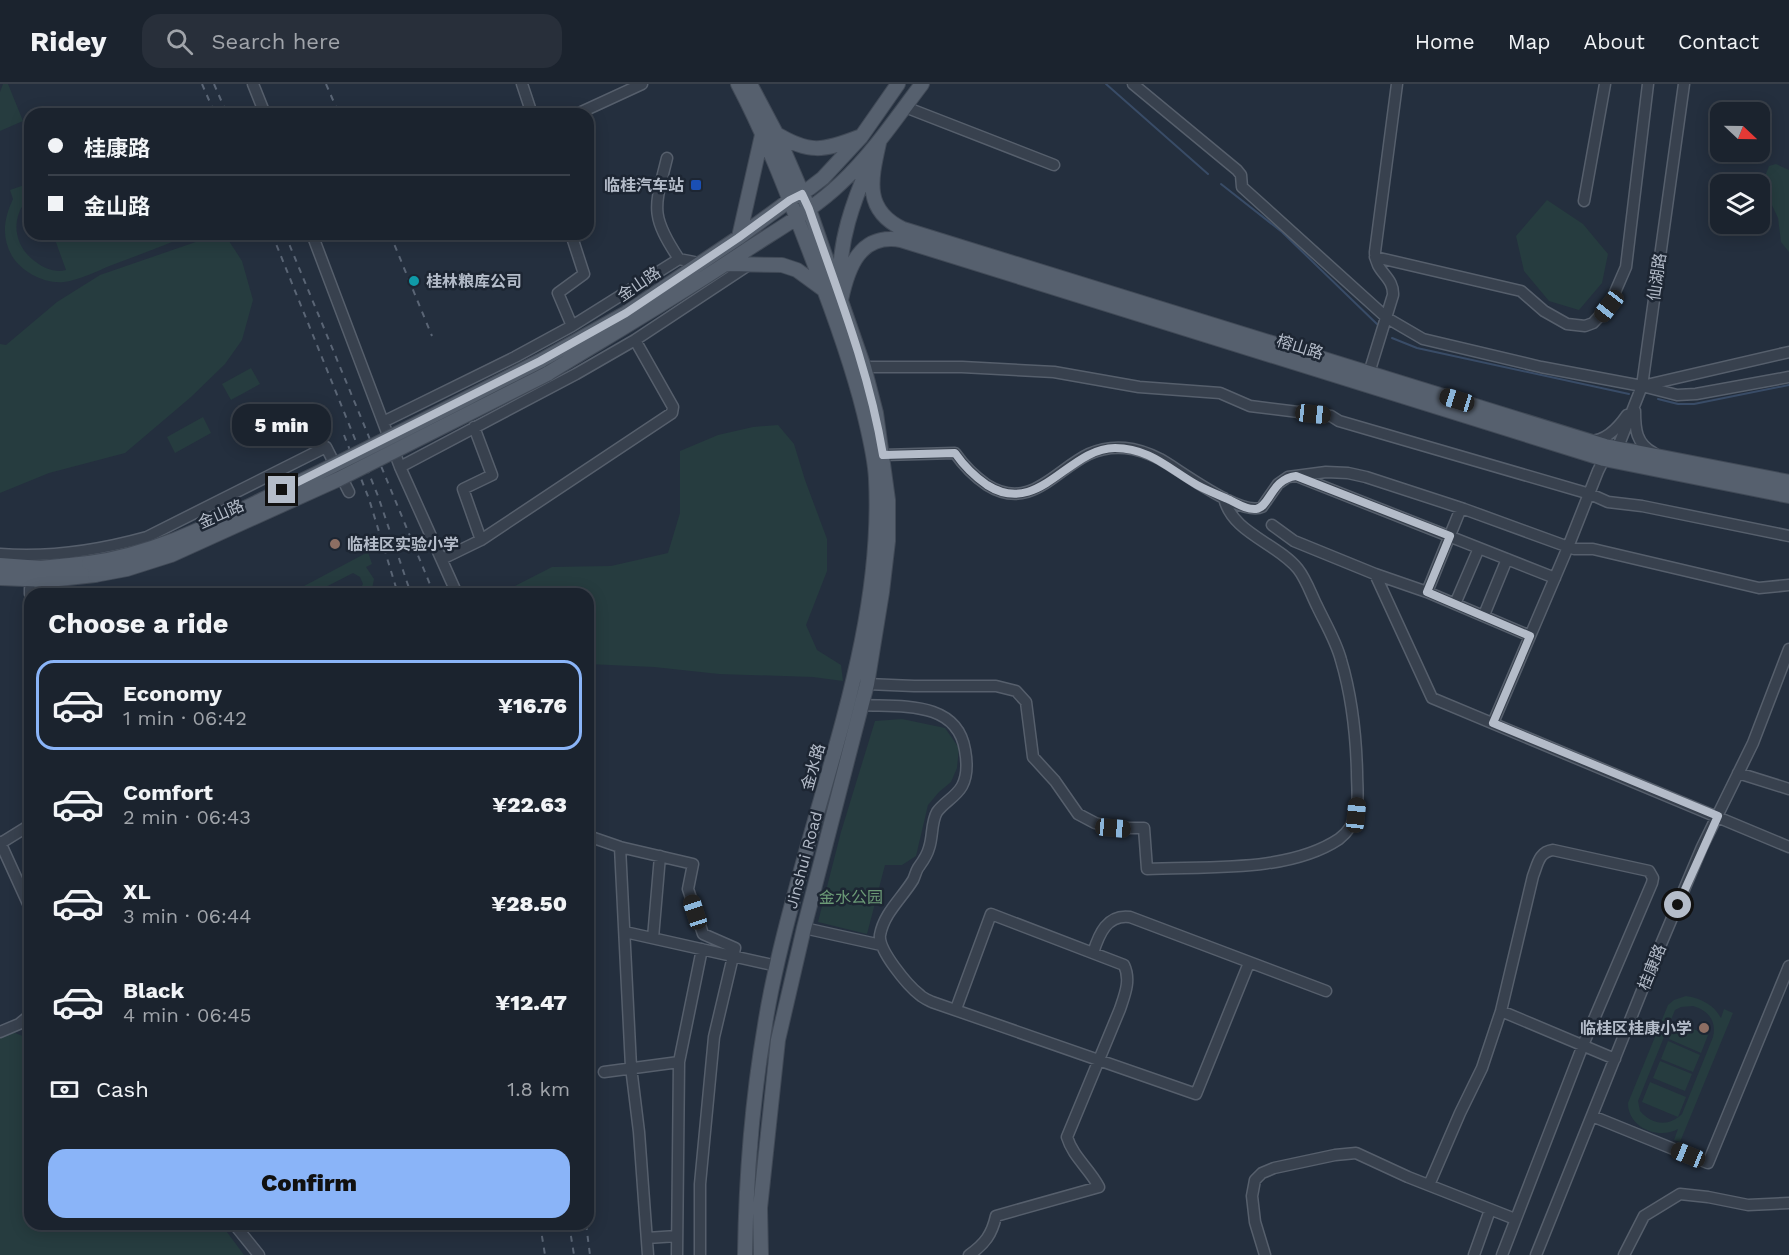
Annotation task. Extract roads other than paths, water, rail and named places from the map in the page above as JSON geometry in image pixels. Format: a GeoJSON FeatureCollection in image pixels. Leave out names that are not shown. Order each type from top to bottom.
{"type":"FeatureCollection","features":[{"type":"Feature","properties":{"kind":"main road","name":"金山路"},"geometry":{"type":"LineString","coordinates":[[543,367],[739,237],[823,178],[861,137],[898,84]]}},
{"type":"Feature","properties":{"kind":"main road"},"geometry":{"type":"LineString","coordinates":[[841,302],[840,272],[850,213],[879,143],[922,84]]}},
{"type":"Feature","properties":{"kind":"main road"},"geometry":{"type":"LineString","coordinates":[[745,86],[796,197]]}},
{"type":"Feature","properties":{"kind":"main road"},"geometry":{"type":"LineString","coordinates":[[769,134],[792,143],[815,148],[839,145],[861,137]]}},
{"type":"Feature","properties":{"kind":"main road"},"geometry":{"type":"LineString","coordinates":[[739,237],[769,134]]}},
{"type":"Feature","properties":{"kind":"main road","name":"金山路"},"geometry":{"type":"LineString","coordinates":[[0,565],[128,569],[171,555],[339,479],[727,264],[809,209],[840,185],[879,143]]}},
{"type":"Feature","properties":{"kind":"main road","name":"榕山路"},"geometry":{"type":"LineString","coordinates":[[879,143],[873,172],[874,198],[886,218],[903,229],[1589,440],[1789,482]]}},
{"type":"Feature","properties":{"kind":"main road","name":"Jinshui Road"},"geometry":{"type":"LineString","coordinates":[[761,1255],[760,1208],[778,1040],[804,927],[867,684],[877,630],[888,541],[888,500],[883,455],[876,413],[864,367],[809,209],[796,197]]}},
{"type":"Feature","properties":{"kind":"main road","name":"金水路"},"geometry":{"type":"LineString","coordinates":[[745,1255],[746,1181],[765,1023],[802,868],[849,700],[873,581],[876,477],[873,458],[848,355],[796,217],[796,197]]}},
{"type":"Feature","properties":{"kind":"main road","name":"榕山路"},"geometry":{"type":"LineString","coordinates":[[841,302],[848,270],[864,249],[882,240],[891,238],[901,240],[1598,462],[1620,462],[1789,496]]}},
{"type":"Feature","properties":{"kind":"main road"},"geometry":{"type":"LineString","coordinates":[[727,264],[782,265],[797,270],[825,291]]}},
{"type":"Feature","properties":{"kind":"main road","name":"金山路"},"geometry":{"type":"LineString","coordinates":[[0,578],[49,580],[92,569]]}},
{"type":"Feature","properties":{"kind":"street"},"geometry":{"type":"LineString","coordinates":[[253,84],[263,108]]}},
{"type":"Feature","properties":{"kind":"street"},"geometry":{"type":"LineString","coordinates":[[522,84],[530,108]]}},
{"type":"Feature","properties":{"kind":"street"},"geometry":{"type":"LineString","coordinates":[[590,108],[642,84]]}},
{"type":"Feature","properties":{"kind":"street"},"geometry":{"type":"LineString","coordinates":[[1133,84],[1237,170],[1241,175],[1242,187],[1387,318],[1405,330],[1431,341],[1681,396],[1789,377]]}},
{"type":"Feature","properties":{"kind":"street"},"geometry":{"type":"LineString","coordinates":[[1369,373],[1393,295],[1393,287],[1377,266],[1375,257],[1397,84]]}},
{"type":"Feature","properties":{"kind":"street"},"geometry":{"type":"LineString","coordinates":[[1584,201],[1605,84]]}},
{"type":"Feature","properties":{"kind":"street"},"geometry":{"type":"LineString","coordinates":[[1375,257],[1521,291],[1544,311],[1567,324],[1585,326],[1593,323],[1609,306],[1626,267],[1648,84]]}},
{"type":"Feature","properties":{"kind":"street","name":"仙湖路"},"geometry":{"type":"LineString","coordinates":[[1598,462],[1618,447],[1642,386],[1684,84]]}},
{"type":"Feature","properties":{"kind":"street"},"geometry":{"type":"LineString","coordinates":[[905,107],[1054,165]]}},
{"type":"Feature","properties":{"kind":"street"},"geometry":{"type":"LineString","coordinates":[[667,158],[657,197],[656,210],[660,229],[679,258],[699,263]]}},
{"type":"Feature","properties":{"kind":"street"},"geometry":{"type":"LineString","coordinates":[[314,240],[400,467],[454,588]]}},
{"type":"Feature","properties":{"kind":"street"},"geometry":{"type":"LineString","coordinates":[[572,326],[558,293],[584,274],[573,240]]}},
{"type":"Feature","properties":{"kind":"street"},"geometry":{"type":"LineString","coordinates":[[383,422],[515,357],[572,326],[679,258]]}},
{"type":"Feature","properties":{"kind":"street"},"geometry":{"type":"LineString","coordinates":[[400,467],[576,374],[634,340],[750,264]]}},
{"type":"Feature","properties":{"kind":"street"},"geometry":{"type":"LineString","coordinates":[[442,559],[481,540],[672,413],[673,407],[634,340]]}},
{"type":"Feature","properties":{"kind":"street"},"geometry":{"type":"LineString","coordinates":[[1642,386],[1789,352]]}},
{"type":"Feature","properties":{"kind":"street"},"geometry":{"type":"LineString","coordinates":[[864,367],[962,367],[1054,372],[1139,387],[1220,393],[1250,406],[1330,416],[1339,421],[1590,494],[1608,502],[1642,506],[1789,536]]}},
{"type":"Feature","properties":{"kind":"street"},"geometry":{"type":"LineString","coordinates":[[1589,440],[1598,441],[1611,434],[1635,402]]}},
{"type":"Feature","properties":{"kind":"street"},"geometry":{"type":"LineString","coordinates":[[1635,402],[1635,430],[1640,442],[1646,449],[1663,456]]}},
{"type":"Feature","properties":{"kind":"street"},"geometry":{"type":"LineString","coordinates":[[474,428],[492,475],[463,489],[481,540]]}},
{"type":"Feature","properties":{"kind":"street"},"geometry":{"type":"LineString","coordinates":[[0,554],[53,555],[147,537],[326,447],[349,492]]}},
{"type":"Feature","properties":{"kind":"street"},"geometry":{"type":"LineString","coordinates":[[883,455],[955,453],[982,482],[1001,492],[1013,494],[1037,489],[1090,453],[1111,448],[1126,448],[1160,459],[1197,485],[1251,509],[1259,509],[1283,479],[1326,472],[1348,473],[1461,508],[1574,549],[1593,549],[1759,588],[1789,585]]}},
{"type":"Feature","properties":{"kind":"street"},"geometry":{"type":"LineString","coordinates":[[1493,723],[1590,494],[1598,462]]}},
{"type":"Feature","properties":{"kind":"street"},"geometry":{"type":"LineString","coordinates":[[1296,476],[1555,578]]}},
{"type":"Feature","properties":{"kind":"street"},"geometry":{"type":"LineString","coordinates":[[867,684],[996,686],[1016,691],[1026,702],[1031,753],[1036,762],[1055,781],[1078,813],[1085,818],[1113,828],[1144,828],[1147,869],[1270,863],[1317,850],[1340,838],[1352,825],[1358,802],[1355,725],[1341,657],[1300,571],[1237,521],[1227,507],[1224,498]]}},
{"type":"Feature","properties":{"kind":"street"},"geometry":{"type":"LineString","coordinates":[[1427,592],[1461,508]]}},
{"type":"Feature","properties":{"kind":"street"},"geometry":{"type":"LineString","coordinates":[[1272,525],[1294,541],[1375,574],[1427,592],[1530,636]]}},
{"type":"Feature","properties":{"kind":"street"},"geometry":{"type":"LineString","coordinates":[[1455,604],[1479,548]]}},
{"type":"Feature","properties":{"kind":"street"},"geometry":{"type":"LineString","coordinates":[[1484,615],[1507,559]]}},
{"type":"Feature","properties":{"kind":"street"},"geometry":{"type":"LineString","coordinates":[[1375,574],[1432,698],[1789,847]]}},
{"type":"Feature","properties":{"kind":"street","name":"桂康路"},"geometry":{"type":"LineString","coordinates":[[1536,1255],[1702,847],[1753,743],[1789,649]]}},
{"type":"Feature","properties":{"kind":"street"},"geometry":{"type":"LineString","coordinates":[[862,705],[915,707],[933,711],[946,717],[956,727],[964,745],[966,776],[962,786],[937,813],[927,855],[889,914],[880,937],[881,945],[904,979],[920,995],[932,1002],[1196,1094],[1250,963]]}},
{"type":"Feature","properties":{"kind":"street"},"geometry":{"type":"LineString","coordinates":[[1738,773],[1789,789]]}},
{"type":"Feature","properties":{"kind":"street"},"geometry":{"type":"LineString","coordinates":[[24,828],[0,842],[24,895]]}},
{"type":"Feature","properties":{"kind":"street"},"geometry":{"type":"LineString","coordinates":[[594,838],[620,847],[693,864],[688,889],[703,934],[735,948],[714,1037],[700,1184],[700,1255]]}},
{"type":"Feature","properties":{"kind":"street"},"geometry":{"type":"LineString","coordinates":[[620,847],[631,1067],[639,1132],[648,1255]]}},
{"type":"Feature","properties":{"kind":"street"},"geometry":{"type":"LineString","coordinates":[[1429,1185],[1482,1068],[1501,1011],[1533,876],[1541,855],[1545,851],[1553,850],[1643,868],[1653,875],[1652,883],[1582,1045],[1502,1255]]}},
{"type":"Feature","properties":{"kind":"street"},"geometry":{"type":"LineString","coordinates":[[653,938],[660,856]]}},
{"type":"Feature","properties":{"kind":"street"},"geometry":{"type":"LineString","coordinates":[[956,1010],[992,914],[1124,964],[1128,978],[1120,1009],[1067,1137],[1070,1148],[1093,1175],[1099,1187],[996,1216],[992,1231],[982,1246],[969,1255]]}},
{"type":"Feature","properties":{"kind":"street"},"geometry":{"type":"LineString","coordinates":[[1093,953],[1103,928],[1109,922],[1124,916],[1326,991]]}},
{"type":"Feature","properties":{"kind":"street"},"geometry":{"type":"LineString","coordinates":[[804,927],[881,945]]}},
{"type":"Feature","properties":{"kind":"street"},"geometry":{"type":"LineString","coordinates":[[625,932],[777,966]]}},
{"type":"Feature","properties":{"kind":"street"},"geometry":{"type":"LineString","coordinates":[[677,1255],[679,1062],[702,949]]}},
{"type":"Feature","properties":{"kind":"street"},"geometry":{"type":"LineString","coordinates":[[1592,1116],[1708,1163],[1789,966]]}},
{"type":"Feature","properties":{"kind":"street"},"geometry":{"type":"LineString","coordinates":[[1501,1011],[1615,1059]]}},
{"type":"Feature","properties":{"kind":"street"},"geometry":{"type":"LineString","coordinates":[[0,1032],[24,1019]]}},
{"type":"Feature","properties":{"kind":"street"},"geometry":{"type":"LineString","coordinates":[[604,1072],[679,1062]]}},
{"type":"Feature","properties":{"kind":"street"},"geometry":{"type":"LineString","coordinates":[[1265,1255],[1255,1221],[1252,1197],[1256,1180],[1262,1173],[1274,1168],[1335,1155],[1356,1154],[1515,1219]]}},
{"type":"Feature","properties":{"kind":"street"},"geometry":{"type":"LineString","coordinates":[[1624,1255],[1644,1216],[1680,1194],[1748,1205],[1789,1203]]}},
{"type":"Feature","properties":{"kind":"street"},"geometry":{"type":"LineString","coordinates":[[1474,1255],[1490,1210]]}},
{"type":"Feature","properties":{"kind":"street"},"geometry":{"type":"LineString","coordinates":[[239,1230],[259,1255]]}},
{"type":"Feature","properties":{"kind":"street"},"geometry":{"type":"LineString","coordinates":[[647,1238],[677,1236]]}},
{"type":"Feature","properties":{"kind":"waterway"},"geometry":{"type":"LineString","coordinates":[[1106,84],[1208,174]]}},
{"type":"Feature","properties":{"kind":"waterway"},"geometry":{"type":"LineString","coordinates":[[1221,184],[1282,232],[1379,326]]}},
{"type":"Feature","properties":{"kind":"waterway"},"geometry":{"type":"LineString","coordinates":[[1392,338],[1417,348],[1629,394]]}},
{"type":"Feature","properties":{"kind":"waterway"},"geometry":{"type":"LineString","coordinates":[[1658,399],[1678,404],[1694,404],[1789,385]]}},
{"type":"Feature","properties":{"kind":"railway"},"geometry":{"type":"LineString","coordinates":[[202,84],[212,108]]}},
{"type":"Feature","properties":{"kind":"railway"},"geometry":{"type":"LineString","coordinates":[[214,84],[224,108]]}},
{"type":"Feature","properties":{"kind":"railway"},"geometry":{"type":"LineString","coordinates":[[326,84],[336,108]]}},
{"type":"Feature","properties":{"kind":"railway"},"geometry":{"type":"LineString","coordinates":[[274,240],[378,496],[409,588]]}},
{"type":"Feature","properties":{"kind":"railway"},"geometry":{"type":"LineString","coordinates":[[287,240],[432,588]]}},
{"type":"Feature","properties":{"kind":"railway"},"geometry":{"type":"LineString","coordinates":[[392,240],[432,336]]}},
{"type":"Feature","properties":{"kind":"railway"},"geometry":{"type":"LineString","coordinates":[[344,435],[369,499],[396,588]]}},
{"type":"Feature","properties":{"kind":"railway"},"geometry":{"type":"LineString","coordinates":[[541,1230],[545,1255]]}},
{"type":"Feature","properties":{"kind":"railway"},"geometry":{"type":"LineString","coordinates":[[570,1230],[574,1255]]}},
{"type":"Feature","properties":{"kind":"railway"},"geometry":{"type":"LineString","coordinates":[[587,1230],[590,1255]]}},
{"type":"Feature","properties":{"kind":"place","name":"临桂汽车站"},"geometry":{"type":"Point","coordinates":[696,185]}},
{"type":"Feature","properties":{"kind":"place","name":"桂林粮库公司"},"geometry":{"type":"Point","coordinates":[414,281]}},
{"type":"Feature","properties":{"kind":"place","name":"临桂区实验小学"},"geometry":{"type":"Point","coordinates":[335,544]}},
{"type":"Feature","properties":{"kind":"place","name":"临桂区桂康小学"},"geometry":{"type":"Point","coordinates":[1704,1028]}},
{"type":"Feature","properties":{"kind":"park label","name":"金水公园"},"geometry":{"type":"Point","coordinates":[851,897]}}]}
